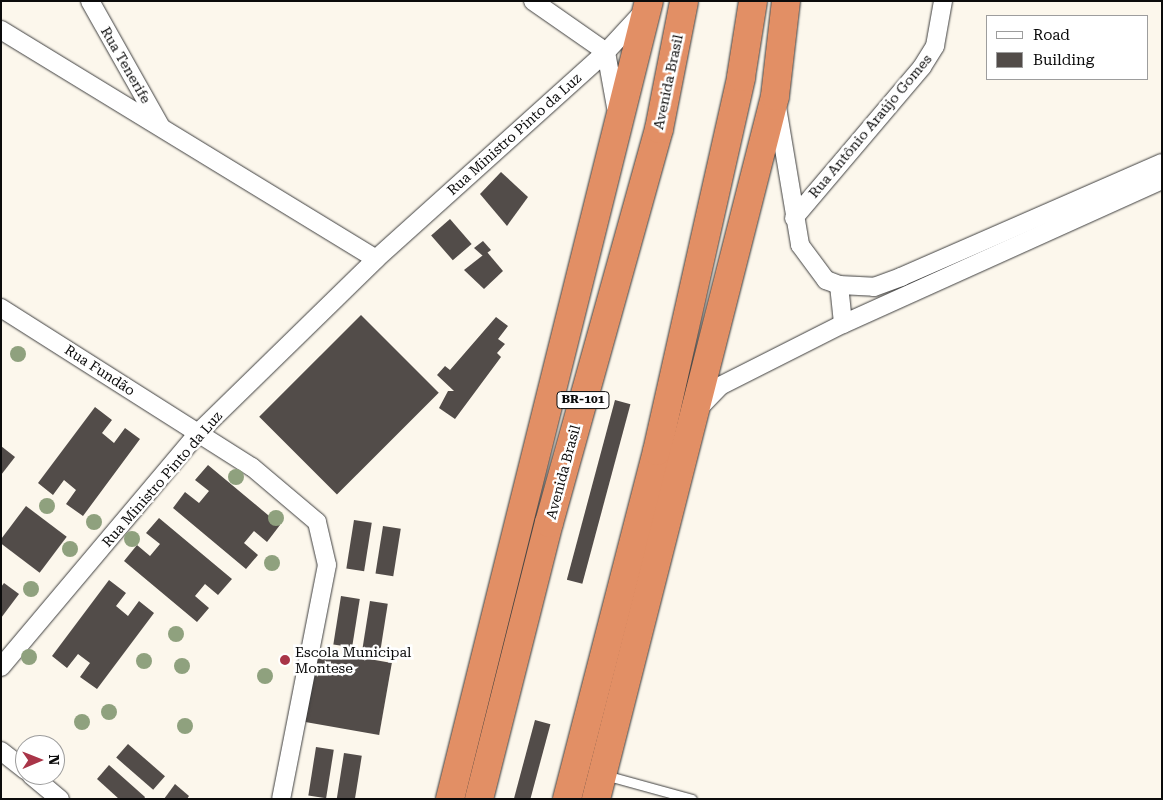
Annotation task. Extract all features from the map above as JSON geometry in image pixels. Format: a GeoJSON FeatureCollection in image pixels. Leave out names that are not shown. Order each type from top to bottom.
{"type":"FeatureCollection","features":[{"type":"Feature","properties":{"kind":"highway","name":"Avenida Brasil"},"geometry":{"type":"LineString","coordinates":[[479,799],[549,523],[659,129],[684,1]]}},
{"type":"Feature","properties":{"kind":"highway"},"geometry":{"type":"LineString","coordinates":[[567,799],[657,451],[741,77],[753,1]]}},
{"type":"Feature","properties":{"kind":"highway"},"geometry":{"type":"LineString","coordinates":[[743,224],[739,186],[768,1]]}},
{"type":"Feature","properties":{"kind":"highway"},"geometry":{"type":"LineString","coordinates":[[600,786],[775,96],[786,1]]}},
{"type":"Feature","properties":{"kind":"highway","name":"Avenida Brasil"},"geometry":{"type":"LineString","coordinates":[[450,799],[618,139],[655,3]]}},
{"type":"Feature","properties":{"kind":"highway","name":"BR-101"},"geometry":{"type":"LineString","coordinates":[[568,340],[597,266],[628,165],[655,3]]}},
{"type":"Feature","properties":{"kind":"street","name":"Rua Tenerife"},"geometry":{"type":"LineString","coordinates":[[90,1],[163,129]]}},
{"type":"Feature","properties":{"kind":"street"},"geometry":{"type":"LineString","coordinates":[[534,1],[606,52],[615,85],[618,139]]}},
{"type":"Feature","properties":{"kind":"street","name":"Rua Antônio Araújo Gomes"},"geometry":{"type":"LineString","coordinates":[[794,218],[922,67],[936,46],[943,1]]}},
{"type":"Feature","properties":{"kind":"street","name":"Rua Ministro Pinto da Luz"},"geometry":{"type":"LineString","coordinates":[[1,667],[198,433],[376,259],[606,52],[655,3]]}},
{"type":"Feature","properties":{"kind":"street"},"geometry":{"type":"LineString","coordinates":[[1,30],[376,259]]}},
{"type":"Feature","properties":{"kind":"street"},"geometry":{"type":"LineString","coordinates":[[775,96],[800,245],[811,264],[826,280],[839,285],[874,287],[901,277],[1162,163]]}},
{"type":"Feature","properties":{"kind":"street"},"geometry":{"type":"LineString","coordinates":[[695,413],[720,386],[843,324],[1162,180]]}},
{"type":"Feature","properties":{"kind":"street"},"geometry":{"type":"LineString","coordinates":[[839,285],[843,324]]}},
{"type":"Feature","properties":{"kind":"street","name":"Rua Fundão"},"geometry":{"type":"LineString","coordinates":[[5,316],[198,433],[252,468],[308,512],[325,542],[327,565],[281,799]]}},
{"type":"Feature","properties":{"kind":"street"},"geometry":{"type":"LineString","coordinates":[[1,751],[15,762]]}},
{"type":"Feature","properties":{"kind":"street"},"geometry":{"type":"LineString","coordinates":[[43,785],[60,799]]}},
{"type":"Feature","properties":{"kind":"lane"},"geometry":{"type":"LineString","coordinates":[[600,786],[692,799]]}},
{"type":"Feature","properties":{"kind":"building"},"geometry":{"type":"Polygon","coordinates":[[[501,172],[528,197],[507,226],[480,194],[501,172]]]}},
{"type":"Feature","properties":{"kind":"building"},"geometry":{"type":"Polygon","coordinates":[[[450,219],[472,244],[453,260],[431,235],[450,219]]]}},
{"type":"Feature","properties":{"kind":"building"},"geometry":{"type":"Polygon","coordinates":[[[483,241],[491,250],[483,256],[474,248],[483,241]]]}},
{"type":"Feature","properties":{"kind":"building"},"geometry":{"type":"Polygon","coordinates":[[[487,252],[503,271],[484,289],[464,270],[487,252]]]}},
{"type":"Feature","properties":{"kind":"building"},"geometry":{"type":"Polygon","coordinates":[[[361,315],[439,393],[337,495],[259,417],[361,315]]]}},
{"type":"Feature","properties":{"kind":"building"},"geometry":{"type":"Polygon","coordinates":[[[496,317],[508,326],[498,339],[505,344],[497,353],[501,357],[455,419],[439,408],[448,391],[454,391],[437,375],[445,366],[450,370],[496,317]]]}},
{"type":"Feature","properties":{"kind":"building"},"geometry":{"type":"Polygon","coordinates":[[[615,400],[630,404],[582,584],[567,580],[615,400]]]}},
{"type":"Feature","properties":{"kind":"building"},"geometry":{"type":"Polygon","coordinates":[[[95,407],[112,420],[102,433],[114,443],[125,428],[140,439],[83,516],[66,504],[76,490],[64,480],[53,495],[38,483],[95,407]]]}},
{"type":"Feature","properties":{"kind":"building"},"geometry":{"type":"Polygon","coordinates":[[[1,446],[15,457],[1,475],[1,446]]]}},
{"type":"Feature","properties":{"kind":"building"},"geometry":{"type":"Polygon","coordinates":[[[208,465],[280,525],[267,542],[254,531],[244,543],[258,555],[246,569],[173,508],[185,492],[199,503],[209,491],[195,480],[208,465]]]}},
{"type":"Feature","properties":{"kind":"building"},"geometry":{"type":"Polygon","coordinates":[[[26,506],[67,537],[40,573],[1,544],[1,539],[26,506]]]}},
{"type":"Feature","properties":{"kind":"building"},"geometry":{"type":"Polygon","coordinates":[[[159,518],[232,579],[218,595],[205,584],[195,596],[209,608],[197,622],[124,561],[137,545],[150,556],[160,544],[146,533],[159,518]]]}},
{"type":"Feature","properties":{"kind":"building"},"geometry":{"type":"Polygon","coordinates":[[[354,520],[372,523],[364,571],[346,568],[354,520]]]}},
{"type":"Feature","properties":{"kind":"building"},"geometry":{"type":"Polygon","coordinates":[[[383,526],[401,529],[393,576],[375,573],[383,526]]]}},
{"type":"Feature","properties":{"kind":"building"},"geometry":{"type":"Polygon","coordinates":[[[109,580],[126,593],[116,606],[128,616],[139,601],[154,613],[97,689],[80,677],[90,663],[78,654],[67,668],[52,656],[109,580]]]}},
{"type":"Feature","properties":{"kind":"building"},"geometry":{"type":"Polygon","coordinates":[[[4,583],[19,594],[1,618],[1,587],[4,583]]]}},
{"type":"Feature","properties":{"kind":"building"},"geometry":{"type":"Polygon","coordinates":[[[341,596],[360,599],[352,647],[333,644],[341,596]]]}},
{"type":"Feature","properties":{"kind":"building"},"geometry":{"type":"Polygon","coordinates":[[[370,601],[388,604],[380,652],[362,649],[370,601]]]}},
{"type":"Feature","properties":{"kind":"building"},"geometry":{"type":"Polygon","coordinates":[[[318,650],[392,663],[379,735],[305,722],[318,650]]]}},
{"type":"Feature","properties":{"kind":"building"},"geometry":{"type":"Polygon","coordinates":[[[535,720],[550,724],[530,799],[514,798],[535,720]]]}},
{"type":"Feature","properties":{"kind":"building"},"geometry":{"type":"Polygon","coordinates":[[[128,744],[165,776],[153,790],[116,758],[128,744]]]}},
{"type":"Feature","properties":{"kind":"building"},"geometry":{"type":"Polygon","coordinates":[[[316,747],[334,750],[326,798],[308,795],[316,747]]]}},
{"type":"Feature","properties":{"kind":"building"},"geometry":{"type":"Polygon","coordinates":[[[344,753],[362,756],[355,799],[337,799],[344,753]]]}},
{"type":"Feature","properties":{"kind":"building"},"geometry":{"type":"Polygon","coordinates":[[[109,765],[145,797],[144,799],[119,799],[97,779],[109,765]]]}},
{"type":"Feature","properties":{"kind":"building"},"geometry":{"type":"Polygon","coordinates":[[[175,784],[189,796],[187,799],[164,799],[175,784]]]}},
{"type":"Feature","properties":{"kind":"place","name":"Escola Municipal Montese"},"geometry":{"type":"Point","coordinates":[285,660]}}]}
